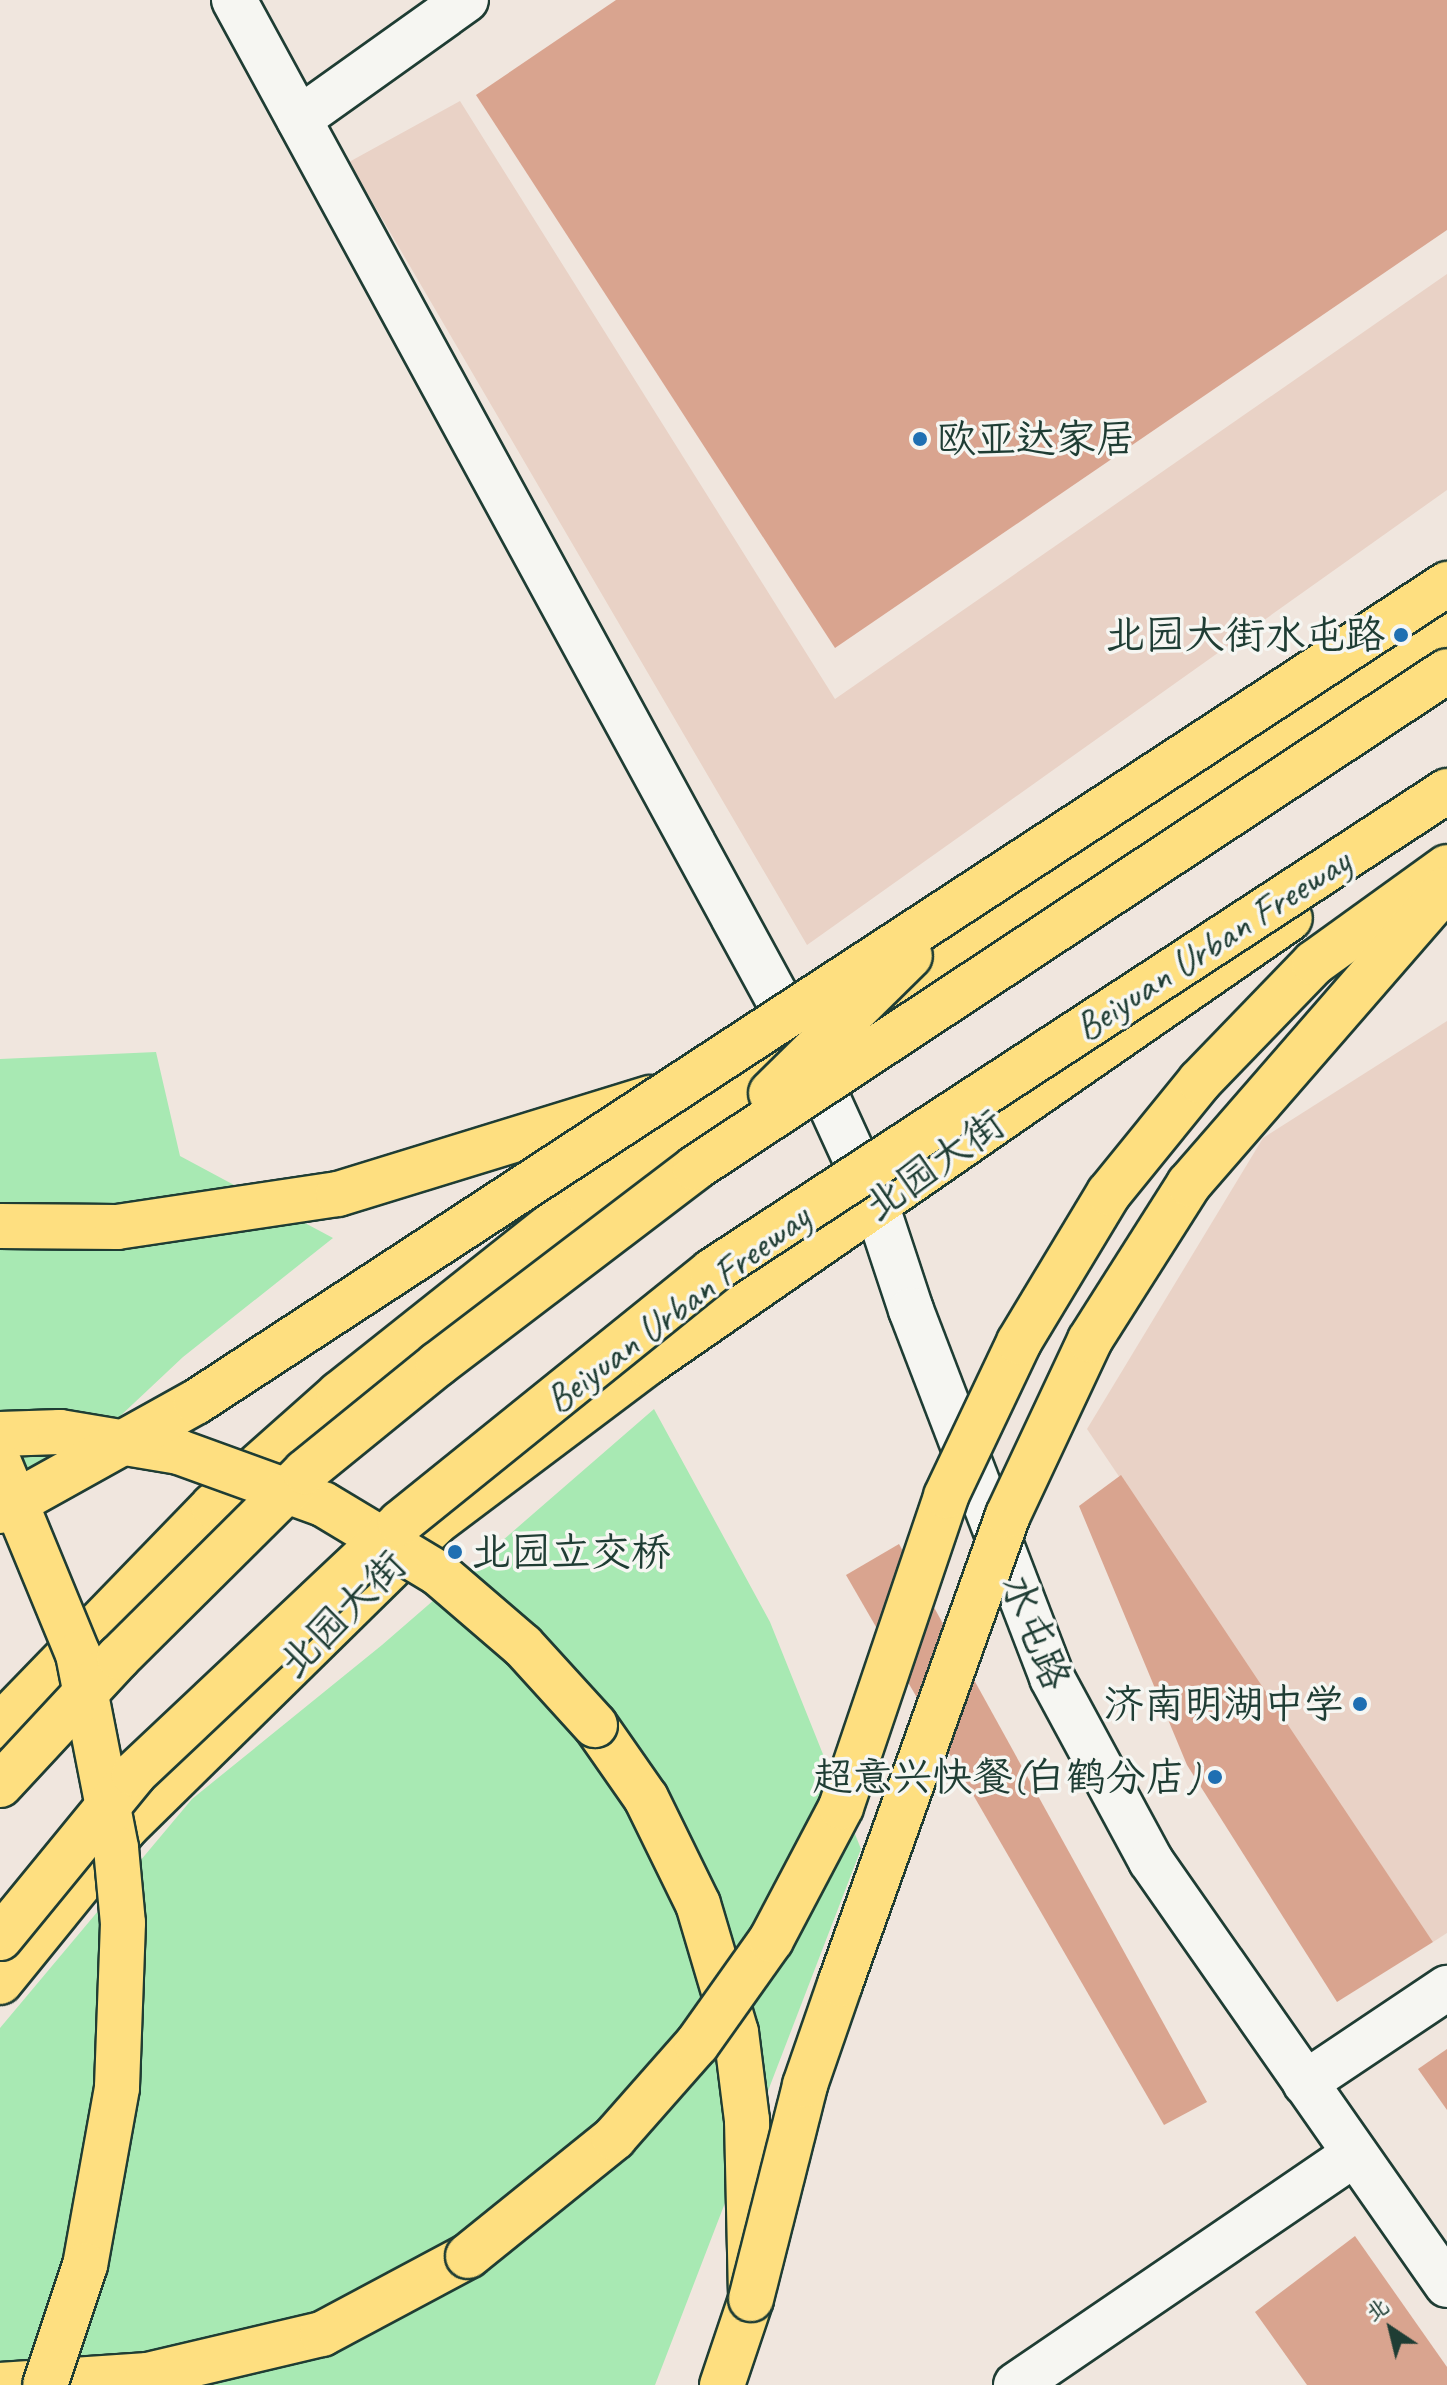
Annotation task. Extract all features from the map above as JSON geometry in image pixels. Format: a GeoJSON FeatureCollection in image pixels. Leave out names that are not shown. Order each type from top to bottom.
{"type":"FeatureCollection","features":[{"type":"Feature","properties":{"kind":"main road"},"geometry":{"type":"LineString","coordinates":[[0,1511],[196,1402],[657,1096],[972,896],[1447,584]]}},
{"type":"Feature","properties":{"kind":"main road"},"geometry":{"type":"LineString","coordinates":[[1253,711],[1447,623]]}},
{"type":"Feature","properties":{"kind":"main road"},"geometry":{"type":"LineString","coordinates":[[0,1726],[213,1506],[339,1394],[588,1196],[804,1047],[1447,633]]}},
{"type":"Feature","properties":{"kind":"main road"},"geometry":{"type":"LineString","coordinates":[[0,1785],[119,1657],[305,1472],[695,1168],[1447,671]]}},
{"type":"Feature","properties":{"kind":"main road","name":"Beiyuan Urban Freeway"},"geometry":{"type":"LineString","coordinates":[[0,1938],[134,1774],[389,1534],[712,1271],[1447,791]]}},
{"type":"Feature","properties":{"kind":"main road","name":"北园大街"},"geometry":{"type":"LineString","coordinates":[[0,1982],[126,1827],[435,1523],[646,1364],[1447,810]]}},
{"type":"Feature","properties":{"kind":"main road"},"geometry":{"type":"LineString","coordinates":[[0,2385],[148,2375],[322,2334],[468,2256],[614,2138],[697,2044],[771,1940],[815,1863],[841,1807],[946,1496],[1019,1342],[1109,1193],[1200,1081],[1314,963],[1447,867]]}},
{"type":"Feature","properties":{"kind":"main road"},"geometry":{"type":"LineString","coordinates":[[722,2385],[751,2299],[805,2085],[840,1984],[1008,1515],[1090,1340],[1189,1184],[1447,888]]}},
{"type":"Feature","properties":{"kind":"main road"},"geometry":{"type":"LineString","coordinates":[[695,1168],[972,896]]}},
{"type":"Feature","properties":{"kind":"main road"},"geometry":{"type":"LineString","coordinates":[[0,1226],[117,1227],[338,1194],[657,1096]]}},
{"type":"Feature","properties":{"kind":"main road"},"geometry":{"type":"LineString","coordinates":[[0,1434],[60,1432],[179,1452],[323,1504],[438,1573],[523,1646],[595,1725],[646,1798],[698,1904],[736,2032],[747,2120],[751,2299]]}},
{"type":"Feature","properties":{"kind":"main road"},"geometry":{"type":"LineString","coordinates":[[0,1465],[78,1654],[116,1848],[123,1923],[117,2088],[85,2265],[45,2385]]}},
{"type":"Feature","properties":{"kind":"street","name":"水屯路"},"geometry":{"type":"LineString","coordinates":[[234,0],[804,1047],[876,1204],[911,1310],[1052,1678],[1151,1861],[1447,2285]]}},
{"type":"Feature","properties":{"kind":"street"},"geometry":{"type":"LineString","coordinates":[[299,119],[466,0]]}},
{"type":"Feature","properties":{"kind":"street"},"geometry":{"type":"LineString","coordinates":[[1305,2083],[1447,1988]]}},
{"type":"Feature","properties":{"kind":"street"},"geometry":{"type":"LineString","coordinates":[[1016,2385],[1354,2154]]}},
{"type":"Feature","properties":{"kind":"shaded area"},"geometry":{"type":"Polygon","coordinates":[[[460,101],[835,699],[1447,274],[1447,490],[807,945],[349,162],[460,101]]]}},
{"type":"Feature","properties":{"kind":"shaded area","name":"济南明湖中学"},"geometry":{"type":"Polygon","coordinates":[[[1447,1021],[1447,1933],[1433,1942],[1087,1429],[1263,1138],[1447,1021]]]}},
{"type":"Feature","properties":{"kind":"green space"},"geometry":{"type":"Polygon","coordinates":[[[156,1052],[180,1156],[333,1238],[183,1357],[0,1529],[0,1059],[156,1052]]]}},
{"type":"Feature","properties":{"kind":"green space"},"geometry":{"type":"Polygon","coordinates":[[[654,1409],[770,1622],[861,1849],[655,2385],[0,2385],[0,2028],[192,1799],[382,1645],[654,1409]]]}},
{"type":"Feature","properties":{"kind":"building","name":"欧亚达家居"},"geometry":{"type":"Polygon","coordinates":[[[616,0],[1447,0],[1447,230],[835,648],[476,95],[616,0]]]}},
{"type":"Feature","properties":{"kind":"building"},"geometry":{"type":"Polygon","coordinates":[[[1121,1475],[1433,1942],[1337,2002],[1187,1765],[1079,1506],[1121,1475]]]}},
{"type":"Feature","properties":{"kind":"building"},"geometry":{"type":"Polygon","coordinates":[[[899,1544],[1207,2102],[1164,2125],[846,1575],[899,1544]]]}},
{"type":"Feature","properties":{"kind":"building"},"geometry":{"type":"Polygon","coordinates":[[[1447,2049],[1447,2110],[1418,2069],[1447,2049]]]}},
{"type":"Feature","properties":{"kind":"building"},"geometry":{"type":"Polygon","coordinates":[[[1355,2236],[1447,2367],[1447,2385],[1307,2385],[1255,2312],[1355,2236]]]}},
{"type":"Feature","properties":{"kind":"place","name":"欧亚达家居"},"geometry":{"type":"Point","coordinates":[920,439]}},
{"type":"Feature","properties":{"kind":"place","name":"北园大街水屯路"},"geometry":{"type":"Point","coordinates":[1401,635]}},
{"type":"Feature","properties":{"kind":"place","name":"北园立交桥"},"geometry":{"type":"Point","coordinates":[455,1552]}},
{"type":"Feature","properties":{"kind":"place","name":"济南明湖中学"},"geometry":{"type":"Point","coordinates":[1360,1704]}},
{"type":"Feature","properties":{"kind":"place","name":"超意兴快餐(白鹤分店)"},"geometry":{"type":"Point","coordinates":[1215,1777]}}]}
